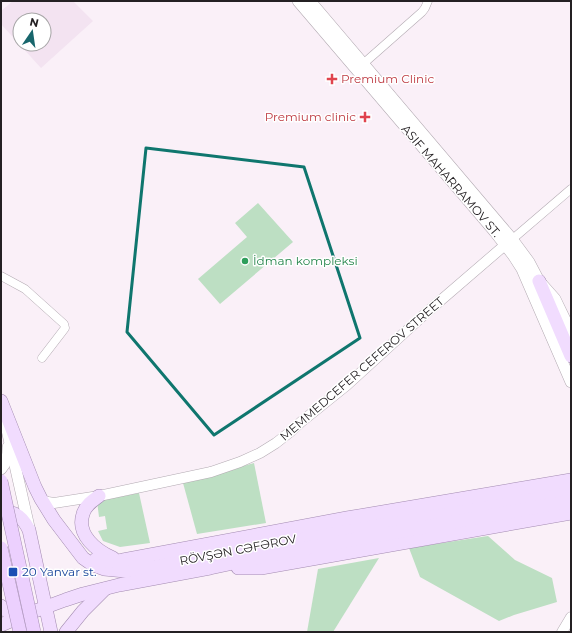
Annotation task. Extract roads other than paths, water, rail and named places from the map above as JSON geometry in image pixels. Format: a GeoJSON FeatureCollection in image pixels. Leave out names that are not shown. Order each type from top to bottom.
{"type":"FeatureCollection","features":[{"type":"Feature","properties":{"kind":"highway"},"geometry":{"type":"LineString","coordinates":[[1,481],[34,632]]}},
{"type":"Feature","properties":{"kind":"highway"},"geometry":{"type":"LineString","coordinates":[[1,548],[20,632]]}},
{"type":"Feature","properties":{"kind":"main road","name":"ASIF MAHARRAMOV ST."},"geometry":{"type":"LineString","coordinates":[[298,1],[364,70]]}},
{"type":"Feature","properties":{"kind":"main road","name":"ASIF MAHARRAMOV ST."},"geometry":{"type":"LineString","coordinates":[[310,1],[364,70],[509,242],[529,262],[539,281],[555,298],[571,332]]}},
{"type":"Feature","properties":{"kind":"main road","name":"ASIF MAHARRAMOV ST."},"geometry":{"type":"LineString","coordinates":[[509,242],[571,382]]}},
{"type":"Feature","properties":{"kind":"main road"},"geometry":{"type":"LineString","coordinates":[[539,281],[571,356]]}},
{"type":"Feature","properties":{"kind":"main road"},"geometry":{"type":"LineString","coordinates":[[1,402],[51,632]]}},
{"type":"Feature","properties":{"kind":"main road","name":"RÖVŞƏN CƏFƏROV"},"geometry":{"type":"LineString","coordinates":[[1,402],[41,499],[54,520],[83,558],[93,565],[104,569],[125,571],[153,567],[571,501]]}},
{"type":"Feature","properties":{"kind":"main road"},"geometry":{"type":"LineString","coordinates":[[1,469],[8,456],[7,433]]}},
{"type":"Feature","properties":{"kind":"main road"},"geometry":{"type":"LineString","coordinates":[[70,541],[85,554],[105,561],[114,562],[347,518],[569,483]]}},
{"type":"Feature","properties":{"kind":"main road","name":"RÖVŞƏN CƏFƏROV"},"geometry":{"type":"LineString","coordinates":[[3,623],[77,596],[106,588],[210,568],[283,547],[569,483]]}},
{"type":"Feature","properties":{"kind":"main road"},"geometry":{"type":"LineString","coordinates":[[99,496],[90,503],[82,514],[83,530],[86,538],[95,548],[105,555],[114,559],[123,560]]}},
{"type":"Feature","properties":{"kind":"main road"},"geometry":{"type":"LineString","coordinates":[[1,513],[10,512],[17,515],[22,518],[30,530]]}},
{"type":"Feature","properties":{"kind":"main road"},"geometry":{"type":"LineString","coordinates":[[210,568],[261,568],[571,513]]}},
{"type":"Feature","properties":{"kind":"main road"},"geometry":{"type":"LineString","coordinates":[[1,606],[7,612],[12,614],[27,614],[37,606],[40,597],[41,584]]}},
{"type":"Feature","properties":{"kind":"main road"},"geometry":{"type":"LineString","coordinates":[[66,632],[106,588]]}},
{"type":"Feature","properties":{"kind":"street"},"geometry":{"type":"LineString","coordinates":[[364,70],[422,12],[428,1]]}},
{"type":"Feature","properties":{"kind":"street","name":"MEMMEDCEFER CEFЕROV STREET"},"geometry":{"type":"LineString","coordinates":[[41,499],[54,503],[99,496],[211,472],[240,462],[276,444],[571,189]]}},
{"type":"Feature","properties":{"kind":"street"},"geometry":{"type":"LineString","coordinates":[[1,276],[25,289],[64,324],[62,332],[42,358]]}},
{"type":"Feature","properties":{"kind":"street"},"geometry":{"type":"LineString","coordinates":[[562,632],[571,617]]}},
{"type":"Feature","properties":{"kind":"place","name":"Premium Clinic"},"geometry":{"type":"Point","coordinates":[332,79]}},
{"type":"Feature","properties":{"kind":"place","name":"Premium clinic"},"geometry":{"type":"Point","coordinates":[365,117]}},
{"type":"Feature","properties":{"kind":"place","name":"İdman kompleksi"},"geometry":{"type":"Point","coordinates":[245,261]}},
{"type":"Feature","properties":{"kind":"place","name":"20 Yanvar st."},"geometry":{"type":"Point","coordinates":[13,572]}}]}
